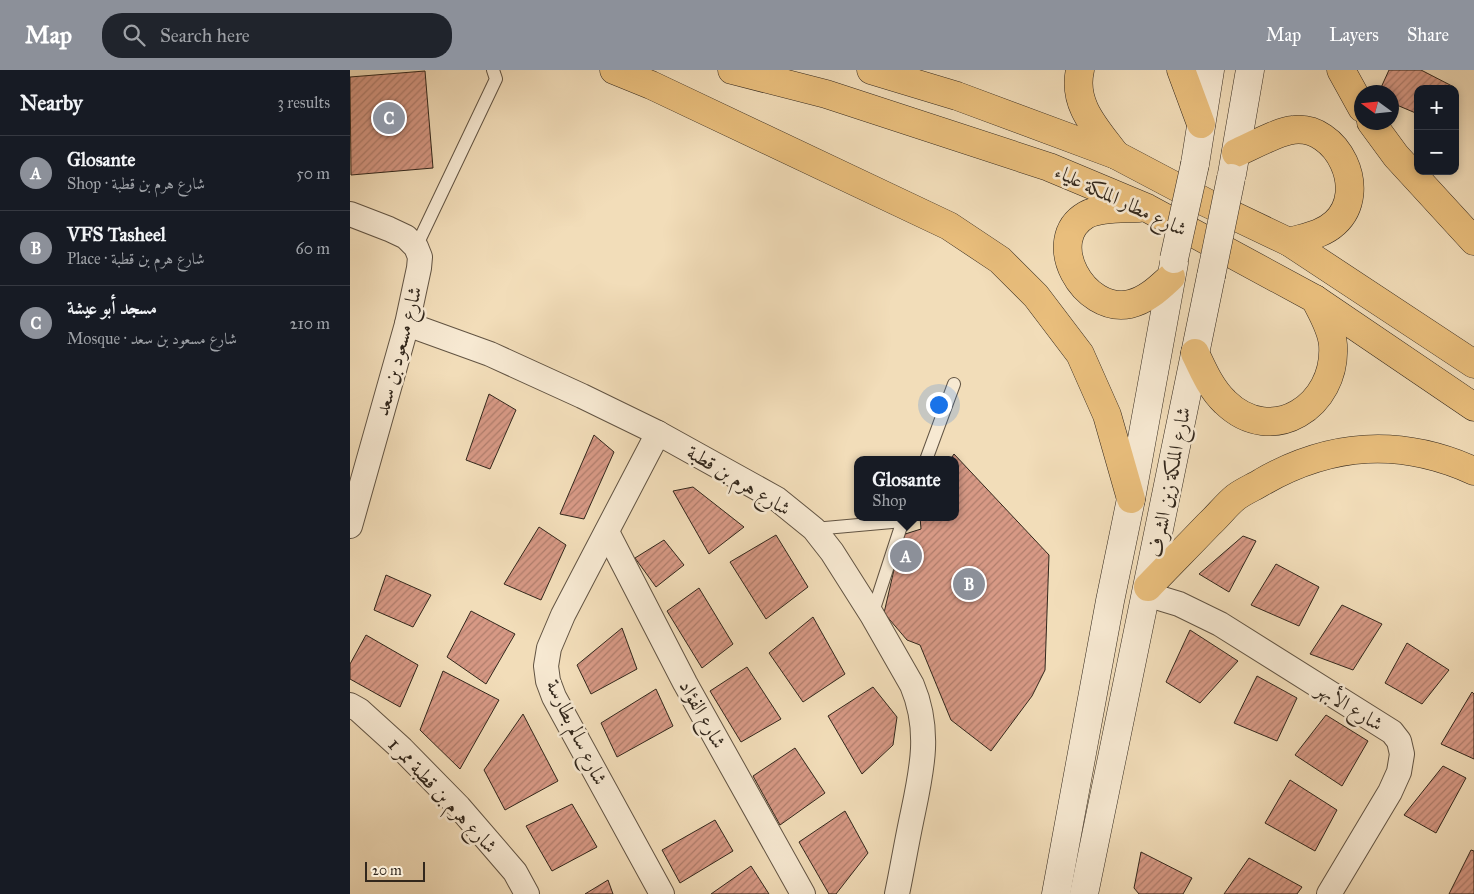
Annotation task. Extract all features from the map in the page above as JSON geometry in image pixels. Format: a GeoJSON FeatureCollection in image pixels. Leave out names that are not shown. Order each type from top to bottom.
{"type":"FeatureCollection","features":[{"type":"Feature","properties":{"kind":"highway"},"geometry":{"type":"LineString","coordinates":[[614,70],[651,85],[949,226],[1000,260],[1036,296],[1080,354],[1107,415],[1131,499]]}},
{"type":"Feature","properties":{"kind":"highway","name":"شارع مطار الملكة علياء"},"geometry":{"type":"LineString","coordinates":[[732,70],[826,94],[1048,167],[1147,208],[1315,299],[1474,407]]}},
{"type":"Feature","properties":{"kind":"highway","name":"شارع مطار الملكة علياء"},"geometry":{"type":"LineString","coordinates":[[871,70],[958,96],[1116,155],[1205,202],[1289,242],[1474,364]]}},
{"type":"Feature","properties":{"kind":"highway"},"geometry":{"type":"LineString","coordinates":[[1080,70],[1077,82],[1080,98],[1087,116],[1116,155]]}},
{"type":"Feature","properties":{"kind":"highway"},"geometry":{"type":"LineString","coordinates":[[1180,70],[1201,124]]}},
{"type":"Feature","properties":{"kind":"highway"},"geometry":{"type":"LineString","coordinates":[[1341,70],[1354,94]]}},
{"type":"Feature","properties":{"kind":"highway"},"geometry":{"type":"LineString","coordinates":[[1233,166],[1292,130],[1308,131],[1323,138],[1336,149],[1345,163],[1350,176],[1350,190],[1346,207],[1336,222],[1318,234],[1289,242]]}},
{"type":"Feature","properties":{"kind":"highway"},"geometry":{"type":"LineString","coordinates":[[1377,130],[1396,156],[1474,241]]}},
{"type":"Feature","properties":{"kind":"highway"},"geometry":{"type":"LineString","coordinates":[[1147,208],[1100,211],[1086,215],[1074,226],[1069,234],[1069,259],[1073,272],[1081,285],[1090,294],[1111,304],[1128,304],[1154,292],[1173,268]]}},
{"type":"Feature","properties":{"kind":"highway"},"geometry":{"type":"LineString","coordinates":[[1195,353],[1211,384],[1225,402],[1239,413],[1254,420],[1269,422],[1284,420],[1298,415],[1312,404],[1323,391],[1329,379],[1332,362],[1333,345],[1330,330],[1315,299]]}},
{"type":"Feature","properties":{"kind":"highway"},"geometry":{"type":"LineString","coordinates":[[1147,591],[1236,497],[1302,462],[1348,450],[1398,449],[1435,456],[1474,471]]}},
{"type":"Feature","properties":{"kind":"main road","name":"شارع الملكة زين الشرف"},"geometry":{"type":"LineString","coordinates":[[1056,894],[1173,268],[1195,164],[1210,70]]}},
{"type":"Feature","properties":{"kind":"main road","name":"شارع الملكة زين الشرف"},"geometry":{"type":"LineString","coordinates":[[1084,894],[1212,276],[1250,70]]}},
{"type":"Feature","properties":{"kind":"street"},"geometry":{"type":"LineString","coordinates":[[350,214],[389,228],[406,237],[416,247]]}},
{"type":"Feature","properties":{"kind":"street","name":"شارع مسعود بن سعد"},"geometry":{"type":"LineString","coordinates":[[350,526],[356,480],[407,324],[419,268],[420,257],[416,247]]}},
{"type":"Feature","properties":{"kind":"street","name":"شارع هرم بن قطبة"},"geometry":{"type":"LineString","coordinates":[[407,324],[490,354],[658,433],[777,499],[814,529],[832,552],[872,615],[917,697],[923,724],[924,743],[920,778],[897,894]]}},
{"type":"Feature","properties":{"kind":"street","name":"شارع سالم بطارسة"},"geometry":{"type":"LineString","coordinates":[[658,433],[563,615],[549,648],[546,666],[548,681],[554,696],[662,894]]}},
{"type":"Feature","properties":{"kind":"street","name":"شارع الفؤاد"},"geometry":{"type":"LineString","coordinates":[[607,532],[685,683],[802,894]]}},
{"type":"Feature","properties":{"kind":"street","name":"شارع الأبهر"},"geometry":{"type":"LineString","coordinates":[[1147,591],[1220,624],[1392,732],[1399,741],[1402,754],[1398,772],[1390,792],[1329,894]]}},
{"type":"Feature","properties":{"kind":"street","name":"شارع هرم بن قطبة ممر 1"},"geometry":{"type":"LineString","coordinates":[[350,705],[359,710],[402,749],[459,807],[515,872],[527,894]]}},
{"type":"Feature","properties":{"kind":"lane"},"geometry":{"type":"LineString","coordinates":[[416,247],[496,79],[493,70]]}},
{"type":"Feature","properties":{"kind":"lane"},"geometry":{"type":"LineString","coordinates":[[927,456],[954,384]]}},
{"type":"Feature","properties":{"kind":"lane"},"geometry":{"type":"LineString","coordinates":[[814,529],[886,521]]}},
{"type":"Feature","properties":{"kind":"lane"},"geometry":{"type":"LineString","coordinates":[[872,615],[903,521]]}},
{"type":"Feature","properties":{"kind":"building"},"geometry":{"type":"Polygon","coordinates":[[[1389,70],[1421,70],[1450,85],[1414,85],[1414,112],[1399,106],[1399,85],[1382,85],[1389,70]]]}},
{"type":"Feature","properties":{"kind":"building"},"geometry":{"type":"Polygon","coordinates":[[[425,71],[433,168],[351,175],[350,77],[425,71]]]}},
{"type":"Feature","properties":{"kind":"building"},"geometry":{"type":"Polygon","coordinates":[[[489,394],[516,410],[490,469],[466,460],[489,394]]]}},
{"type":"Feature","properties":{"kind":"building"},"geometry":{"type":"Polygon","coordinates":[[[594,435],[614,452],[584,519],[560,514],[594,435]]]}},
{"type":"Feature","properties":{"kind":"building"},"geometry":{"type":"Polygon","coordinates":[[[959,459],[1049,555],[1045,670],[1032,696],[991,751],[951,720],[920,645],[907,640],[884,613],[902,535],[921,529],[920,521],[959,521],[959,459]]]}},
{"type":"Feature","properties":{"kind":"building"},"geometry":{"type":"Polygon","coordinates":[[[693,487],[744,527],[709,554],[673,491],[693,487]]]}},
{"type":"Feature","properties":{"kind":"building"},"geometry":{"type":"Polygon","coordinates":[[[539,527],[566,545],[541,600],[504,584],[539,527]]]}},
{"type":"Feature","properties":{"kind":"building"},"geometry":{"type":"Polygon","coordinates":[[[776,535],[808,587],[766,619],[730,562],[776,535]]]}},
{"type":"Feature","properties":{"kind":"building"},"geometry":{"type":"Polygon","coordinates":[[[1243,536],[1256,541],[1229,592],[1199,574],[1243,536]]]}},
{"type":"Feature","properties":{"kind":"building"},"geometry":{"type":"Polygon","coordinates":[[[664,540],[684,565],[656,587],[635,558],[664,540]]]}},
{"type":"Feature","properties":{"kind":"building"},"geometry":{"type":"Polygon","coordinates":[[[1276,564],[1319,587],[1299,626],[1251,605],[1276,564]]]}},
{"type":"Feature","properties":{"kind":"building"},"geometry":{"type":"Polygon","coordinates":[[[386,575],[431,595],[413,627],[374,610],[386,575]]]}},
{"type":"Feature","properties":{"kind":"building"},"geometry":{"type":"Polygon","coordinates":[[[699,588],[733,644],[702,668],[667,611],[699,588]]]}},
{"type":"Feature","properties":{"kind":"building"},"geometry":{"type":"Polygon","coordinates":[[[1342,605],[1382,624],[1353,670],[1310,654],[1342,605]]]}},
{"type":"Feature","properties":{"kind":"building"},"geometry":{"type":"Polygon","coordinates":[[[471,611],[515,634],[486,684],[447,657],[471,611]]]}},
{"type":"Feature","properties":{"kind":"building"},"geometry":{"type":"Polygon","coordinates":[[[813,617],[845,674],[803,702],[769,653],[813,617]]]}},
{"type":"Feature","properties":{"kind":"building"},"geometry":{"type":"Polygon","coordinates":[[[622,628],[637,669],[591,694],[577,665],[622,628]]]}},
{"type":"Feature","properties":{"kind":"building"},"geometry":{"type":"Polygon","coordinates":[[[1190,630],[1238,661],[1200,703],[1166,682],[1190,630]]]}},
{"type":"Feature","properties":{"kind":"building"},"geometry":{"type":"Polygon","coordinates":[[[366,635],[418,665],[400,707],[350,679],[350,664],[366,635]]]}},
{"type":"Feature","properties":{"kind":"building"},"geometry":{"type":"Polygon","coordinates":[[[1407,643],[1449,670],[1422,704],[1385,683],[1407,643]]]}},
{"type":"Feature","properties":{"kind":"building"},"geometry":{"type":"Polygon","coordinates":[[[747,667],[781,719],[741,742],[710,691],[747,667]]]}},
{"type":"Feature","properties":{"kind":"building"},"geometry":{"type":"Polygon","coordinates":[[[443,671],[499,700],[460,769],[420,730],[443,671]]]}},
{"type":"Feature","properties":{"kind":"building"},"geometry":{"type":"Polygon","coordinates":[[[1257,676],[1297,698],[1277,741],[1234,723],[1257,676]]]}},
{"type":"Feature","properties":{"kind":"building"},"geometry":{"type":"Polygon","coordinates":[[[873,687],[897,717],[893,745],[862,774],[828,716],[873,687]]]}},
{"type":"Feature","properties":{"kind":"building"},"geometry":{"type":"Polygon","coordinates":[[[656,689],[673,726],[617,757],[601,723],[656,689]]]}},
{"type":"Feature","properties":{"kind":"building"},"geometry":{"type":"Polygon","coordinates":[[[1472,692],[1474,694],[1474,759],[1441,744],[1472,692]]]}},
{"type":"Feature","properties":{"kind":"building"},"geometry":{"type":"Polygon","coordinates":[[[523,714],[558,781],[505,810],[484,770],[523,714]]]}},
{"type":"Feature","properties":{"kind":"building"},"geometry":{"type":"Polygon","coordinates":[[[1326,715],[1368,741],[1342,786],[1295,755],[1326,715]]]}},
{"type":"Feature","properties":{"kind":"building"},"geometry":{"type":"Polygon","coordinates":[[[795,748],[825,793],[780,825],[753,776],[795,748]]]}},
{"type":"Feature","properties":{"kind":"building"},"geometry":{"type":"Polygon","coordinates":[[[1443,766],[1466,778],[1436,833],[1404,815],[1443,766]]]}},
{"type":"Feature","properties":{"kind":"building"},"geometry":{"type":"Polygon","coordinates":[[[1290,780],[1337,810],[1315,851],[1265,823],[1290,780]]]}},
{"type":"Feature","properties":{"kind":"building"},"geometry":{"type":"Polygon","coordinates":[[[572,804],[597,847],[552,871],[526,826],[572,804]]]}},
{"type":"Feature","properties":{"kind":"building"},"geometry":{"type":"Polygon","coordinates":[[[845,811],[868,853],[836,894],[829,894],[799,842],[845,811]]]}},
{"type":"Feature","properties":{"kind":"building"},"geometry":{"type":"Polygon","coordinates":[[[715,820],[733,851],[680,883],[662,850],[715,820]]]}},
{"type":"Feature","properties":{"kind":"building"},"geometry":{"type":"Polygon","coordinates":[[[1471,850],[1474,851],[1474,894],[1449,894],[1471,850]]]}},
{"type":"Feature","properties":{"kind":"building"},"geometry":{"type":"Polygon","coordinates":[[[1141,852],[1192,878],[1183,894],[1139,894],[1134,888],[1141,852]]]}},
{"type":"Feature","properties":{"kind":"building"},"geometry":{"type":"Polygon","coordinates":[[[1249,858],[1302,887],[1297,894],[1224,894],[1249,858]]]}},
{"type":"Feature","properties":{"kind":"building"},"geometry":{"type":"Polygon","coordinates":[[[751,866],[769,894],[711,894],[751,866]]]}},
{"type":"Feature","properties":{"kind":"building"},"geometry":{"type":"Polygon","coordinates":[[[608,880],[613,894],[585,894],[608,880]]]}},
{"type":"Feature","properties":{"kind":"place","name":"مسجد أبو عيشة"},"geometry":{"type":"Point","coordinates":[389,118]}},
{"type":"Feature","properties":{"kind":"place","name":"Glosante"},"geometry":{"type":"Point","coordinates":[906,556]}},
{"type":"Feature","properties":{"kind":"place","name":"VFS Tasheel"},"geometry":{"type":"Point","coordinates":[969,584]}}]}
